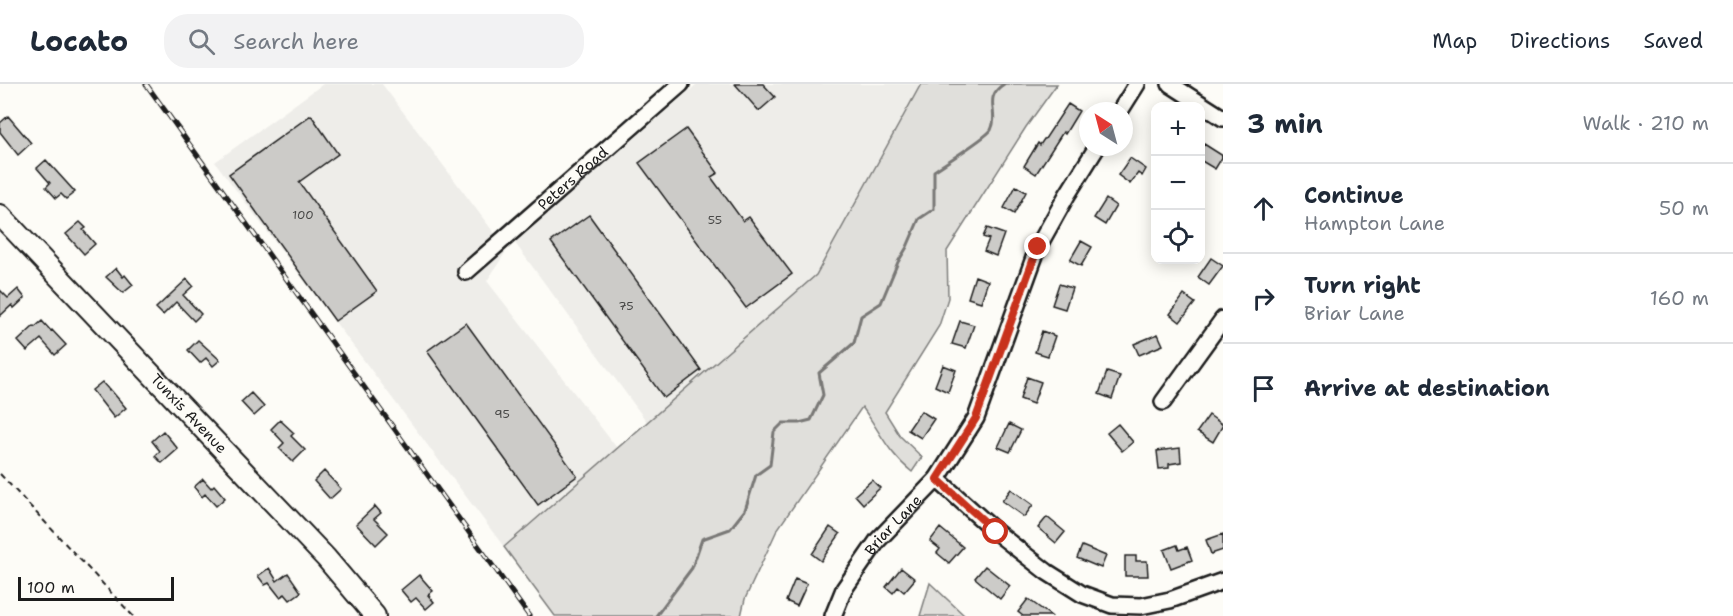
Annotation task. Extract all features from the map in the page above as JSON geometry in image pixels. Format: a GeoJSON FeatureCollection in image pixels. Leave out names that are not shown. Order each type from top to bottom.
{"type":"FeatureCollection","features":[{"type":"Feature","properties":{"kind":"main road","name":"Tunxis Avenue"},"geometry":{"type":"LineString","coordinates":[[0,215],[326,558],[375,616]]}},
{"type":"Feature","properties":{"kind":"street","name":"Peters Road"},"geometry":{"type":"LineString","coordinates":[[466,272],[681,84]]}},
{"type":"Feature","properties":{"kind":"street"},"geometry":{"type":"LineString","coordinates":[[1126,102],[1137,84]]}},
{"type":"Feature","properties":{"kind":"street"},"geometry":{"type":"LineString","coordinates":[[1170,84],[1223,118]]}},
{"type":"Feature","properties":{"kind":"street","name":"Briar Lane"},"geometry":{"type":"LineString","coordinates":[[833,616],[844,589],[878,540],[937,479],[976,418],[1038,247],[1091,156]]}},
{"type":"Feature","properties":{"kind":"street"},"geometry":{"type":"LineString","coordinates":[[1162,402],[1223,319]]}},
{"type":"Feature","properties":{"kind":"street"},"geometry":{"type":"LineString","coordinates":[[937,479],[996,532],[1047,572],[1082,594],[1112,605],[1141,606],[1170,600],[1223,581]]}},
{"type":"Feature","properties":{"kind":"path"},"geometry":{"type":"LineString","coordinates":[[0,474],[133,616]]}},
{"type":"Feature","properties":{"kind":"shaded area"},"geometry":{"type":"Polygon","coordinates":[[[323,84],[382,84],[507,250],[487,281],[617,448],[504,547],[215,162],[323,84]]]}},
{"type":"Feature","properties":{"kind":"shaded area"},"geometry":{"type":"Polygon","coordinates":[[[697,84],[921,84],[816,275],[647,422],[515,243],[697,84]]]}},
{"type":"Feature","properties":{"kind":"shaded area"},"geometry":{"type":"Polygon","coordinates":[[[921,84],[1057,84],[1026,127],[947,251],[948,298],[939,326],[885,412],[900,436],[922,457],[912,472],[890,449],[862,407],[777,530],[745,599],[741,616],[555,616],[504,547],[816,275],[921,84]]]}},
{"type":"Feature","properties":{"kind":"shaded area"},"geometry":{"type":"Polygon","coordinates":[[[930,583],[965,616],[920,616],[930,583]]]}},
{"type":"Feature","properties":{"kind":"building"},"geometry":{"type":"Polygon","coordinates":[[[735,84],[763,84],[775,97],[759,111],[735,84]]]}},
{"type":"Feature","properties":{"kind":"building"},"geometry":{"type":"Polygon","coordinates":[[[1068,104],[1079,111],[1036,174],[1024,166],[1038,143],[1040,145],[1068,104]]]}},
{"type":"Feature","properties":{"kind":"building"},"geometry":{"type":"Polygon","coordinates":[[[311,115],[338,154],[299,182],[377,291],[335,321],[229,174],[311,115]]]}},
{"type":"Feature","properties":{"kind":"building"},"geometry":{"type":"Polygon","coordinates":[[[8,116],[31,143],[18,155],[0,132],[0,123],[8,116]]]}},
{"type":"Feature","properties":{"kind":"building"},"geometry":{"type":"Polygon","coordinates":[[[686,129],[718,173],[711,177],[743,221],[749,217],[792,274],[746,308],[639,163],[686,129]]]}},
{"type":"Feature","properties":{"kind":"building"},"geometry":{"type":"Polygon","coordinates":[[[1205,145],[1223,156],[1215,169],[1205,163],[1205,145]]]}},
{"type":"Feature","properties":{"kind":"building"},"geometry":{"type":"Polygon","coordinates":[[[1130,158],[1146,169],[1142,176],[1138,173],[1130,184],[1118,175],[1130,158]]]}},
{"type":"Feature","properties":{"kind":"building"},"geometry":{"type":"Polygon","coordinates":[[[46,160],[75,192],[66,199],[61,194],[56,198],[46,187],[50,183],[37,168],[46,160]]]}},
{"type":"Feature","properties":{"kind":"building"},"geometry":{"type":"Polygon","coordinates":[[[1016,186],[1026,192],[1014,214],[1004,208],[1016,186]]]}},
{"type":"Feature","properties":{"kind":"building"},"geometry":{"type":"Polygon","coordinates":[[[1106,199],[1116,206],[1105,225],[1094,218],[1106,199]]]}},
{"type":"Feature","properties":{"kind":"building"},"geometry":{"type":"Polygon","coordinates":[[[589,215],[701,370],[664,398],[551,242],[589,215]]]}},
{"type":"Feature","properties":{"kind":"building"},"geometry":{"type":"Polygon","coordinates":[[[80,222],[86,228],[83,230],[95,244],[84,254],[66,234],[80,222]]]}},
{"type":"Feature","properties":{"kind":"building"},"geometry":{"type":"Polygon","coordinates":[[[987,228],[1004,234],[996,256],[984,251],[989,239],[983,237],[987,228]]]}},
{"type":"Feature","properties":{"kind":"building"},"geometry":{"type":"Polygon","coordinates":[[[1081,241],[1092,247],[1081,266],[1070,260],[1081,241]]]}},
{"type":"Feature","properties":{"kind":"building"},"geometry":{"type":"Polygon","coordinates":[[[1211,258],[1223,266],[1209,285],[1198,277],[1211,258]]]}},
{"type":"Feature","properties":{"kind":"building"},"geometry":{"type":"Polygon","coordinates":[[[116,268],[133,285],[123,293],[106,277],[116,268]]]}},
{"type":"Feature","properties":{"kind":"building"},"geometry":{"type":"Polygon","coordinates":[[[975,276],[988,281],[981,302],[968,298],[975,276]]]}},
{"type":"Feature","properties":{"kind":"building"},"geometry":{"type":"Polygon","coordinates":[[[187,279],[193,286],[183,295],[201,314],[194,321],[176,302],[163,315],[156,308],[187,279]]]}},
{"type":"Feature","properties":{"kind":"building"},"geometry":{"type":"Polygon","coordinates":[[[1059,284],[1072,288],[1065,309],[1052,305],[1059,284]]]}},
{"type":"Feature","properties":{"kind":"building"},"geometry":{"type":"Polygon","coordinates":[[[18,289],[25,298],[14,308],[12,305],[0,316],[0,290],[8,298],[18,289]]]}},
{"type":"Feature","properties":{"kind":"building"},"geometry":{"type":"Polygon","coordinates":[[[1184,295],[1195,303],[1180,322],[1170,314],[1184,295]]]}},
{"type":"Feature","properties":{"kind":"building"},"geometry":{"type":"Polygon","coordinates":[[[42,321],[66,345],[55,355],[41,339],[27,351],[18,341],[42,321]]]}},
{"type":"Feature","properties":{"kind":"building"},"geometry":{"type":"Polygon","coordinates":[[[960,321],[974,325],[966,348],[952,344],[960,321]]]}},
{"type":"Feature","properties":{"kind":"building"},"geometry":{"type":"Polygon","coordinates":[[[466,323],[577,476],[538,505],[427,351],[466,323]]]}},
{"type":"Feature","properties":{"kind":"building"},"geometry":{"type":"Polygon","coordinates":[[[1042,331],[1055,336],[1048,356],[1035,352],[1042,331]]]}},
{"type":"Feature","properties":{"kind":"building"},"geometry":{"type":"Polygon","coordinates":[[[1158,334],[1163,345],[1139,355],[1134,344],[1158,334]]]}},
{"type":"Feature","properties":{"kind":"building"},"geometry":{"type":"Polygon","coordinates":[[[198,340],[220,360],[213,366],[206,358],[200,363],[188,350],[198,340]]]}},
{"type":"Feature","properties":{"kind":"building"},"geometry":{"type":"Polygon","coordinates":[[[943,365],[956,370],[948,392],[935,386],[943,365]]]}},
{"type":"Feature","properties":{"kind":"building"},"geometry":{"type":"Polygon","coordinates":[[[1107,372],[1120,376],[1112,399],[1099,394],[1107,372]]]}},
{"type":"Feature","properties":{"kind":"building"},"geometry":{"type":"Polygon","coordinates":[[[1027,377],[1041,382],[1033,404],[1020,399],[1027,377]]]}},
{"type":"Feature","properties":{"kind":"building"},"geometry":{"type":"Polygon","coordinates":[[[102,382],[126,408],[114,418],[92,390],[102,382]]]}},
{"type":"Feature","properties":{"kind":"building"},"geometry":{"type":"Polygon","coordinates":[[[251,393],[264,407],[254,416],[241,402],[251,393]]]}},
{"type":"Feature","properties":{"kind":"building"},"geometry":{"type":"Polygon","coordinates":[[[921,411],[934,419],[921,438],[908,430],[921,411]]]}},
{"type":"Feature","properties":{"kind":"building"},"geometry":{"type":"Polygon","coordinates":[[[1209,415],[1223,425],[1213,442],[1197,432],[1209,415]]]}},
{"type":"Feature","properties":{"kind":"building"},"geometry":{"type":"Polygon","coordinates":[[[280,420],[294,433],[291,436],[305,450],[293,462],[279,448],[284,443],[271,429],[280,420]]]}},
{"type":"Feature","properties":{"kind":"building"},"geometry":{"type":"Polygon","coordinates":[[[1009,424],[1021,430],[1010,452],[998,447],[1009,424]]]}},
{"type":"Feature","properties":{"kind":"building"},"geometry":{"type":"Polygon","coordinates":[[[1118,424],[1133,442],[1122,451],[1107,433],[1118,424]]]}},
{"type":"Feature","properties":{"kind":"building"},"geometry":{"type":"Polygon","coordinates":[[[163,431],[178,449],[162,463],[155,456],[160,451],[152,441],[163,431]]]}},
{"type":"Feature","properties":{"kind":"building"},"geometry":{"type":"Polygon","coordinates":[[[1180,448],[1181,462],[1169,464],[1169,468],[1159,469],[1157,451],[1180,448]]]}},
{"type":"Feature","properties":{"kind":"building"},"geometry":{"type":"Polygon","coordinates":[[[324,471],[341,489],[330,499],[314,481],[324,471]]]}},
{"type":"Feature","properties":{"kind":"building"},"geometry":{"type":"Polygon","coordinates":[[[203,479],[211,488],[214,485],[225,498],[216,506],[205,494],[202,497],[194,487],[203,479]]]}},
{"type":"Feature","properties":{"kind":"building"},"geometry":{"type":"Polygon","coordinates":[[[872,480],[880,488],[863,504],[855,495],[872,480]]]}},
{"type":"Feature","properties":{"kind":"building"},"geometry":{"type":"Polygon","coordinates":[[[1011,489],[1033,505],[1024,517],[1002,501],[1011,489]]]}},
{"type":"Feature","properties":{"kind":"building"},"geometry":{"type":"Polygon","coordinates":[[[375,506],[381,513],[374,519],[388,533],[376,545],[356,524],[375,506]]]}},
{"type":"Feature","properties":{"kind":"building"},"geometry":{"type":"Polygon","coordinates":[[[1047,517],[1065,532],[1056,543],[1038,528],[1047,517]]]}},
{"type":"Feature","properties":{"kind":"building"},"geometry":{"type":"Polygon","coordinates":[[[830,527],[840,534],[821,561],[812,554],[830,527]]]}},
{"type":"Feature","properties":{"kind":"building"},"geometry":{"type":"Polygon","coordinates":[[[940,528],[963,547],[949,563],[937,553],[940,549],[930,541],[940,528]]]}},
{"type":"Feature","properties":{"kind":"building"},"geometry":{"type":"Polygon","coordinates":[[[1223,534],[1223,550],[1211,554],[1206,540],[1223,534]]]}},
{"type":"Feature","properties":{"kind":"building"},"geometry":{"type":"Polygon","coordinates":[[[1177,545],[1179,550],[1187,547],[1192,560],[1171,568],[1164,550],[1177,545]]]}},
{"type":"Feature","properties":{"kind":"building"},"geometry":{"type":"Polygon","coordinates":[[[1082,546],[1106,556],[1101,568],[1077,558],[1082,546]]]}},
{"type":"Feature","properties":{"kind":"building"},"geometry":{"type":"Polygon","coordinates":[[[1125,556],[1136,556],[1136,561],[1147,561],[1148,576],[1125,576],[1125,556]]]}},
{"type":"Feature","properties":{"kind":"building"},"geometry":{"type":"Polygon","coordinates":[[[985,566],[1010,586],[1000,599],[975,578],[985,566]]]}},
{"type":"Feature","properties":{"kind":"building"},"geometry":{"type":"Polygon","coordinates":[[[269,568],[277,581],[288,573],[301,592],[290,600],[285,594],[280,597],[269,583],[265,585],[258,576],[269,568]]]}},
{"type":"Feature","properties":{"kind":"building"},"geometry":{"type":"Polygon","coordinates":[[[901,568],[915,579],[904,592],[898,587],[893,593],[886,587],[901,568]]]}},
{"type":"Feature","properties":{"kind":"building"},"geometry":{"type":"Polygon","coordinates":[[[419,575],[433,591],[428,595],[434,602],[426,609],[416,598],[411,602],[401,590],[419,575]]]}},
{"type":"Feature","properties":{"kind":"building"},"geometry":{"type":"Polygon","coordinates":[[[795,579],[807,584],[797,606],[786,601],[795,579]]]}},
{"type":"Feature","properties":{"kind":"building"},"geometry":{"type":"Polygon","coordinates":[[[1028,599],[1051,616],[1023,616],[1018,612],[1028,599]]]}},
{"type":"Feature","properties":{"kind":"waterway"},"geometry":{"type":"LineString","coordinates":[[656,616],[692,568],[702,539],[730,529],[745,510],[756,475],[770,465],[774,432],[783,423],[811,420],[823,395],[819,373],[854,343],[861,316],[881,303],[919,219],[934,209],[934,171],[991,130],[994,117],[994,95],[997,89],[1004,84]]}},
{"type":"Feature","properties":{"kind":"railway"},"geometry":{"type":"LineString","coordinates":[[146,84],[529,616]]}},
{"type":"Feature","properties":{"kind":"route"},"geometry":{"type":"LineString","coordinates":[[996,532],[937,479],[976,418],[1038,247]]}}]}
